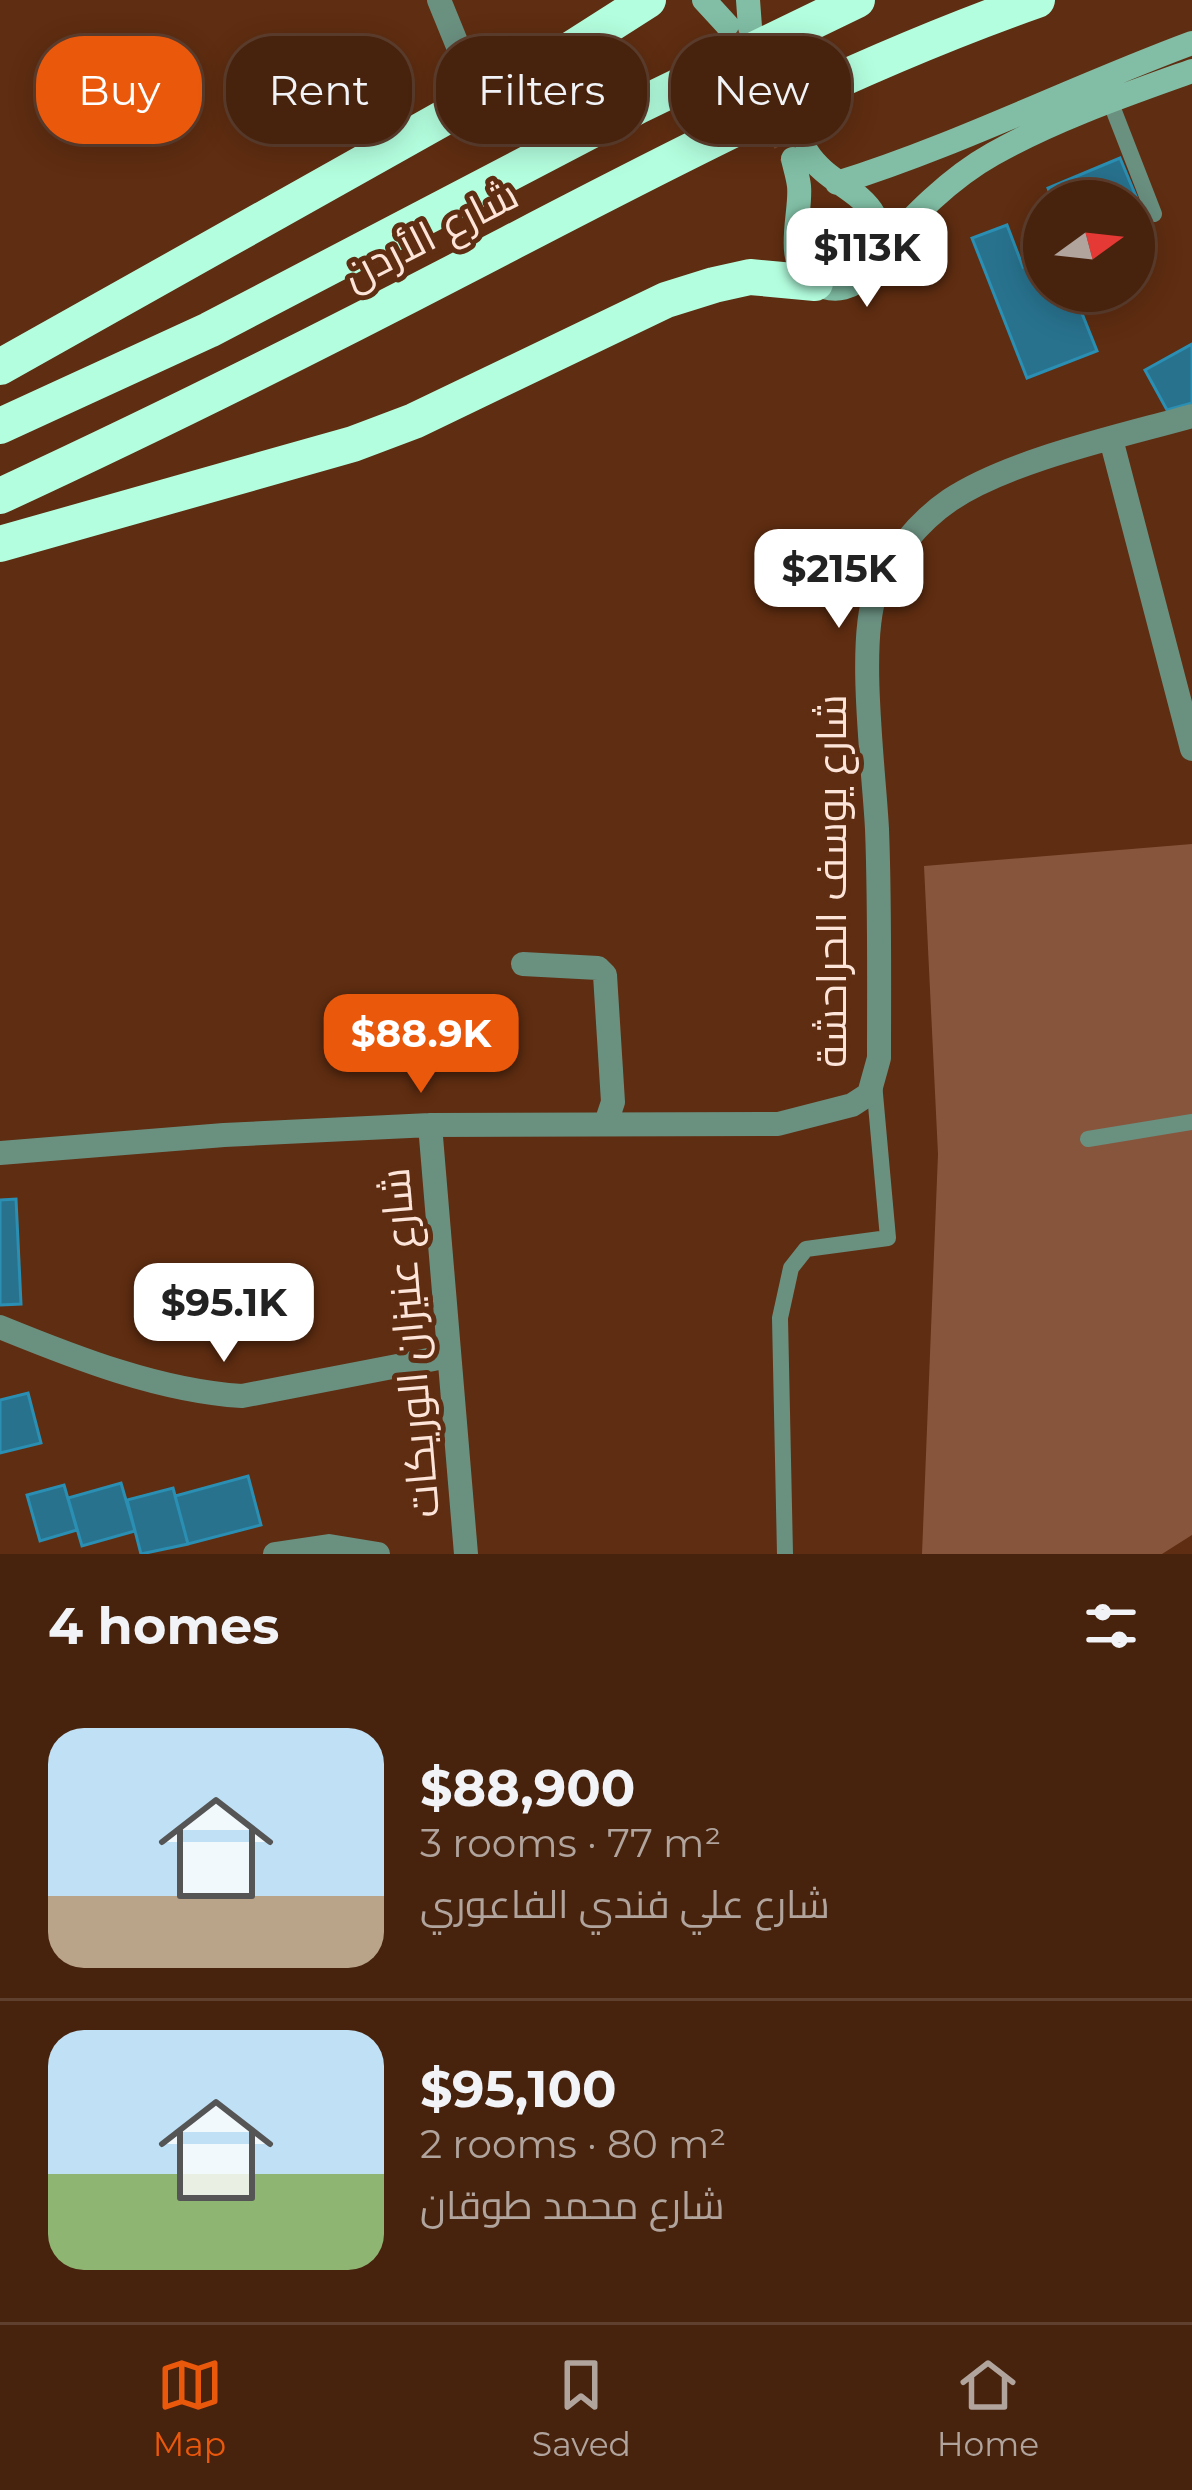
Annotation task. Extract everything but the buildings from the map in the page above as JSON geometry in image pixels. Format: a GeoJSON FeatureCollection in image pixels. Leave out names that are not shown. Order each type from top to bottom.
{"type":"FeatureCollection","features":[{"type":"Feature","properties":{"kind":"highway"},"geometry":{"type":"LineString","coordinates":[[592,36],[648,0]]}},
{"type":"Feature","properties":{"kind":"highway","name":"شارع الأردن"},"geometry":{"type":"LineString","coordinates":[[0,425],[209,330],[638,106],[857,0]]}},
{"type":"Feature","properties":{"kind":"highway","name":"شارع الأردن"},"geometry":{"type":"LineString","coordinates":[[0,496],[210,399],[718,135],[946,34],[1037,0]]}},
{"type":"Feature","properties":{"kind":"highway"},"geometry":{"type":"LineString","coordinates":[[0,367],[436,122]]}},
{"type":"Feature","properties":{"kind":"highway"},"geometry":{"type":"LineString","coordinates":[[0,544],[353,444],[414,421],[666,300],[750,277],[815,283]]}},
{"type":"Feature","properties":{"kind":"street"},"geometry":{"type":"LineString","coordinates":[[440,0],[454,36]]}},
{"type":"Feature","properties":{"kind":"street"},"geometry":{"type":"LineString","coordinates":[[704,0],[739,26],[748,0]]}},
{"type":"Feature","properties":{"kind":"street"},"geometry":{"type":"LineString","coordinates":[[837,183],[910,160],[1091,80],[1192,43]]}},
{"type":"Feature","properties":{"kind":"street"},"geometry":{"type":"LineString","coordinates":[[880,253],[874,215],[800,156],[795,239],[801,267],[815,283],[836,287],[857,282],[916,213],[991,155],[1110,101],[1192,71]]}},
{"type":"Feature","properties":{"kind":"street","name":"شارع يوسف الحراحشة"},"geometry":{"type":"LineString","coordinates":[[606,1123],[778,1124],[852,1105],[869,1094],[879,1039],[869,664],[869,620],[877,591],[922,523],[952,500],[994,477],[1192,416]]}},
{"type":"Feature","properties":{"kind":"street"},"geometry":{"type":"LineString","coordinates":[[1111,439],[1192,749]]}},
{"type":"Feature","properties":{"kind":"street"},"geometry":{"type":"LineString","coordinates":[[0,1153],[224,1135],[606,1123],[613,1102],[605,975],[598,968],[523,964]]}},
{"type":"Feature","properties":{"kind":"street","name":"شارع عنيزان الوريكات"},"geometry":{"type":"LineString","coordinates":[[430,1125],[466,1554]]}},
{"type":"Feature","properties":{"kind":"street"},"geometry":{"type":"LineString","coordinates":[[0,1327],[113,1368],[211,1394],[242,1396],[449,1356]]}},
{"type":"Feature","properties":{"kind":"street"},"geometry":{"type":"LineString","coordinates":[[274,1554],[329,1546],[378,1554]]}},
{"type":"Feature","properties":{"kind":"lane"},"geometry":{"type":"LineString","coordinates":[[1110,101],[1141,180]]}},
{"type":"Feature","properties":{"kind":"lane"},"geometry":{"type":"LineString","coordinates":[[785,1554],[780,1318],[791,1268],[806,1249],[888,1238],[874,1082]]}},
{"type":"Feature","properties":{"kind":"lane"},"geometry":{"type":"LineString","coordinates":[[1088,1139],[1192,1122]]}},
{"type":"Feature","properties":{"kind":"shaded area"},"geometry":{"type":"Polygon","coordinates":[[[1192,844],[1192,1535],[1162,1554],[922,1554],[938,1154],[924,866],[1192,844]]]}},
{"type":"Feature","properties":{"kind":"tunnel"},"geometry":{"type":"LineString","coordinates":[[727,25],[793,159]]}},
{"type":"Feature","properties":{"kind":"tunnel"},"geometry":{"type":"LineString","coordinates":[[753,34],[807,152]]}}]}
